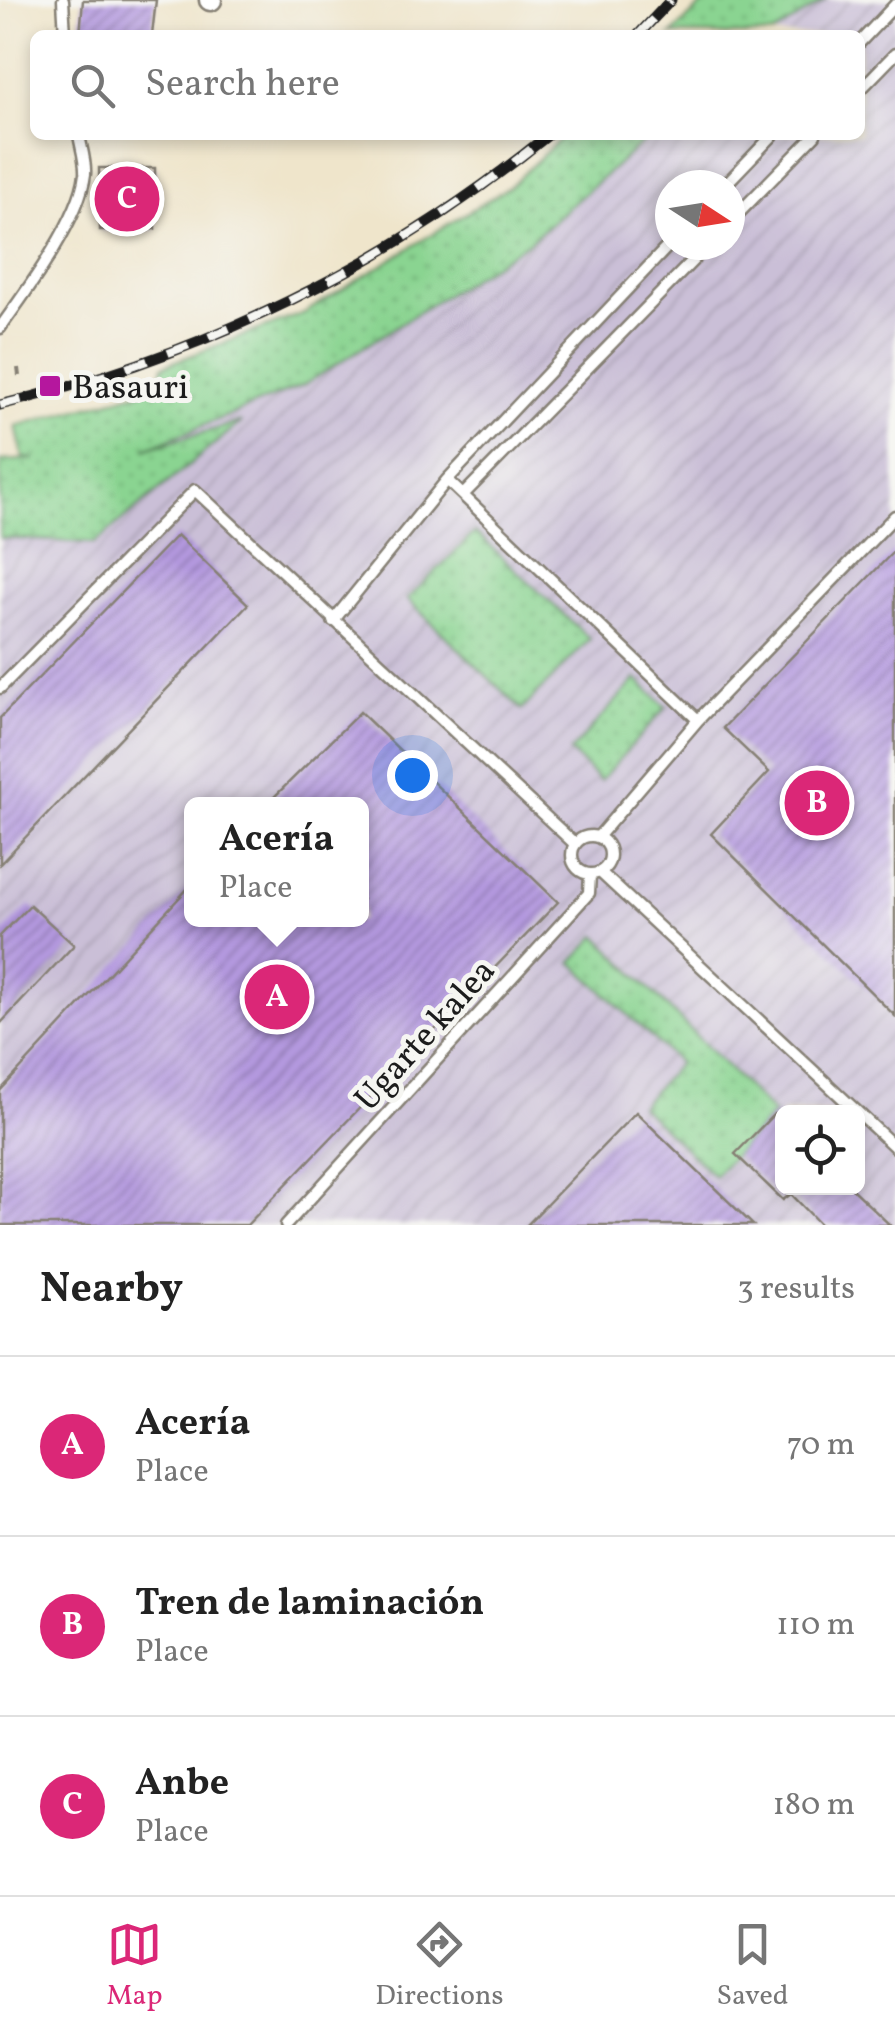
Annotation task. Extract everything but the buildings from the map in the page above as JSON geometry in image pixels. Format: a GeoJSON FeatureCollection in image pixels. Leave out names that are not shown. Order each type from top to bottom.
{"type":"FeatureCollection","features":[{"type":"Feature","properties":{"kind":"lane"},"geometry":{"type":"LineString","coordinates":[[63,0],[65,30]]}},
{"type":"Feature","properties":{"kind":"lane"},"geometry":{"type":"LineString","coordinates":[[865,37],[895,5]]}},
{"type":"Feature","properties":{"kind":"lane"},"geometry":{"type":"LineString","coordinates":[[865,85],[895,54]]}},
{"type":"Feature","properties":{"kind":"lane"},"geometry":{"type":"LineString","coordinates":[[0,328],[42,270],[80,190],[85,173],[80,140]]}},
{"type":"Feature","properties":{"kind":"lane"},"geometry":{"type":"LineString","coordinates":[[740,170],[768,140]]}},
{"type":"Feature","properties":{"kind":"lane"},"geometry":{"type":"LineString","coordinates":[[745,207],[811,140]]}},
{"type":"Feature","properties":{"kind":"lane"},"geometry":{"type":"LineString","coordinates":[[333,621],[448,480],[655,260]]}},
{"type":"Feature","properties":{"kind":"lane"},"geometry":{"type":"LineString","coordinates":[[463,495],[693,260]]}},
{"type":"Feature","properties":{"kind":"lane"},"geometry":{"type":"LineString","coordinates":[[448,480],[698,720]]}},
{"type":"Feature","properties":{"kind":"lane"},"geometry":{"type":"LineString","coordinates":[[0,688],[195,490],[575,844],[576,866],[595,873],[895,1147]]}},
{"type":"Feature","properties":{"kind":"lane"},"geometry":{"type":"LineString","coordinates":[[575,844],[585,836],[598,836],[698,720],[895,516]]}},
{"type":"Feature","properties":{"kind":"lane","name":"Ugarte kalea"},"geometry":{"type":"LineString","coordinates":[[286,1225],[589,894],[595,873],[608,863],[610,850],[598,836]]}},
{"type":"Feature","properties":{"kind":"shaded area"},"geometry":{"type":"Polygon","coordinates":[[[785,0],[895,0],[895,1225],[0,1225],[0,460],[131,455],[529,242],[646,140],[865,140],[865,30],[761,30],[785,0]]]}},
{"type":"Feature","properties":{"kind":"green space"},"geometry":{"type":"Polygon","coordinates":[[[707,0],[825,0],[780,30],[676,30],[707,0]]]}},
{"type":"Feature","properties":{"kind":"green space"},"geometry":{"type":"Polygon","coordinates":[[[559,140],[645,140],[529,242],[304,385],[145,449],[241,422],[95,543],[0,538],[0,461],[35,459],[23,458],[16,426],[158,387],[163,366],[304,313],[510,186],[559,140]]]}},
{"type":"Feature","properties":{"kind":"green space"},"geometry":{"type":"Polygon","coordinates":[[[475,532],[590,639],[522,710],[407,599],[475,532]]]}},
{"type":"Feature","properties":{"kind":"green space"},"geometry":{"type":"Polygon","coordinates":[[[636,679],[666,707],[600,781],[570,752],[636,679]]]}},
{"type":"Feature","properties":{"kind":"green space"},"geometry":{"type":"Polygon","coordinates":[[[597,936],[774,1114],[714,1176],[640,1106],[679,1063],[572,962],[597,936]]]}},
{"type":"Feature","properties":{"kind":"railway"},"geometry":{"type":"LineString","coordinates":[[643,30],[671,0]]}},
{"type":"Feature","properties":{"kind":"railway"},"geometry":{"type":"LineString","coordinates":[[0,405],[148,361],[289,301],[423,226],[542,140]]}},
{"type":"Feature","properties":{"kind":"place","name":"Anbe"},"geometry":{"type":"Point","coordinates":[127,199]}},
{"type":"Feature","properties":{"kind":"place","name":"Basauri"},"geometry":{"type":"Point","coordinates":[50,386]}},
{"type":"Feature","properties":{"kind":"place","name":"Tren de laminación"},"geometry":{"type":"Point","coordinates":[817,803]}},
{"type":"Feature","properties":{"kind":"place","name":"Acería"},"geometry":{"type":"Point","coordinates":[277,997]}}]}
